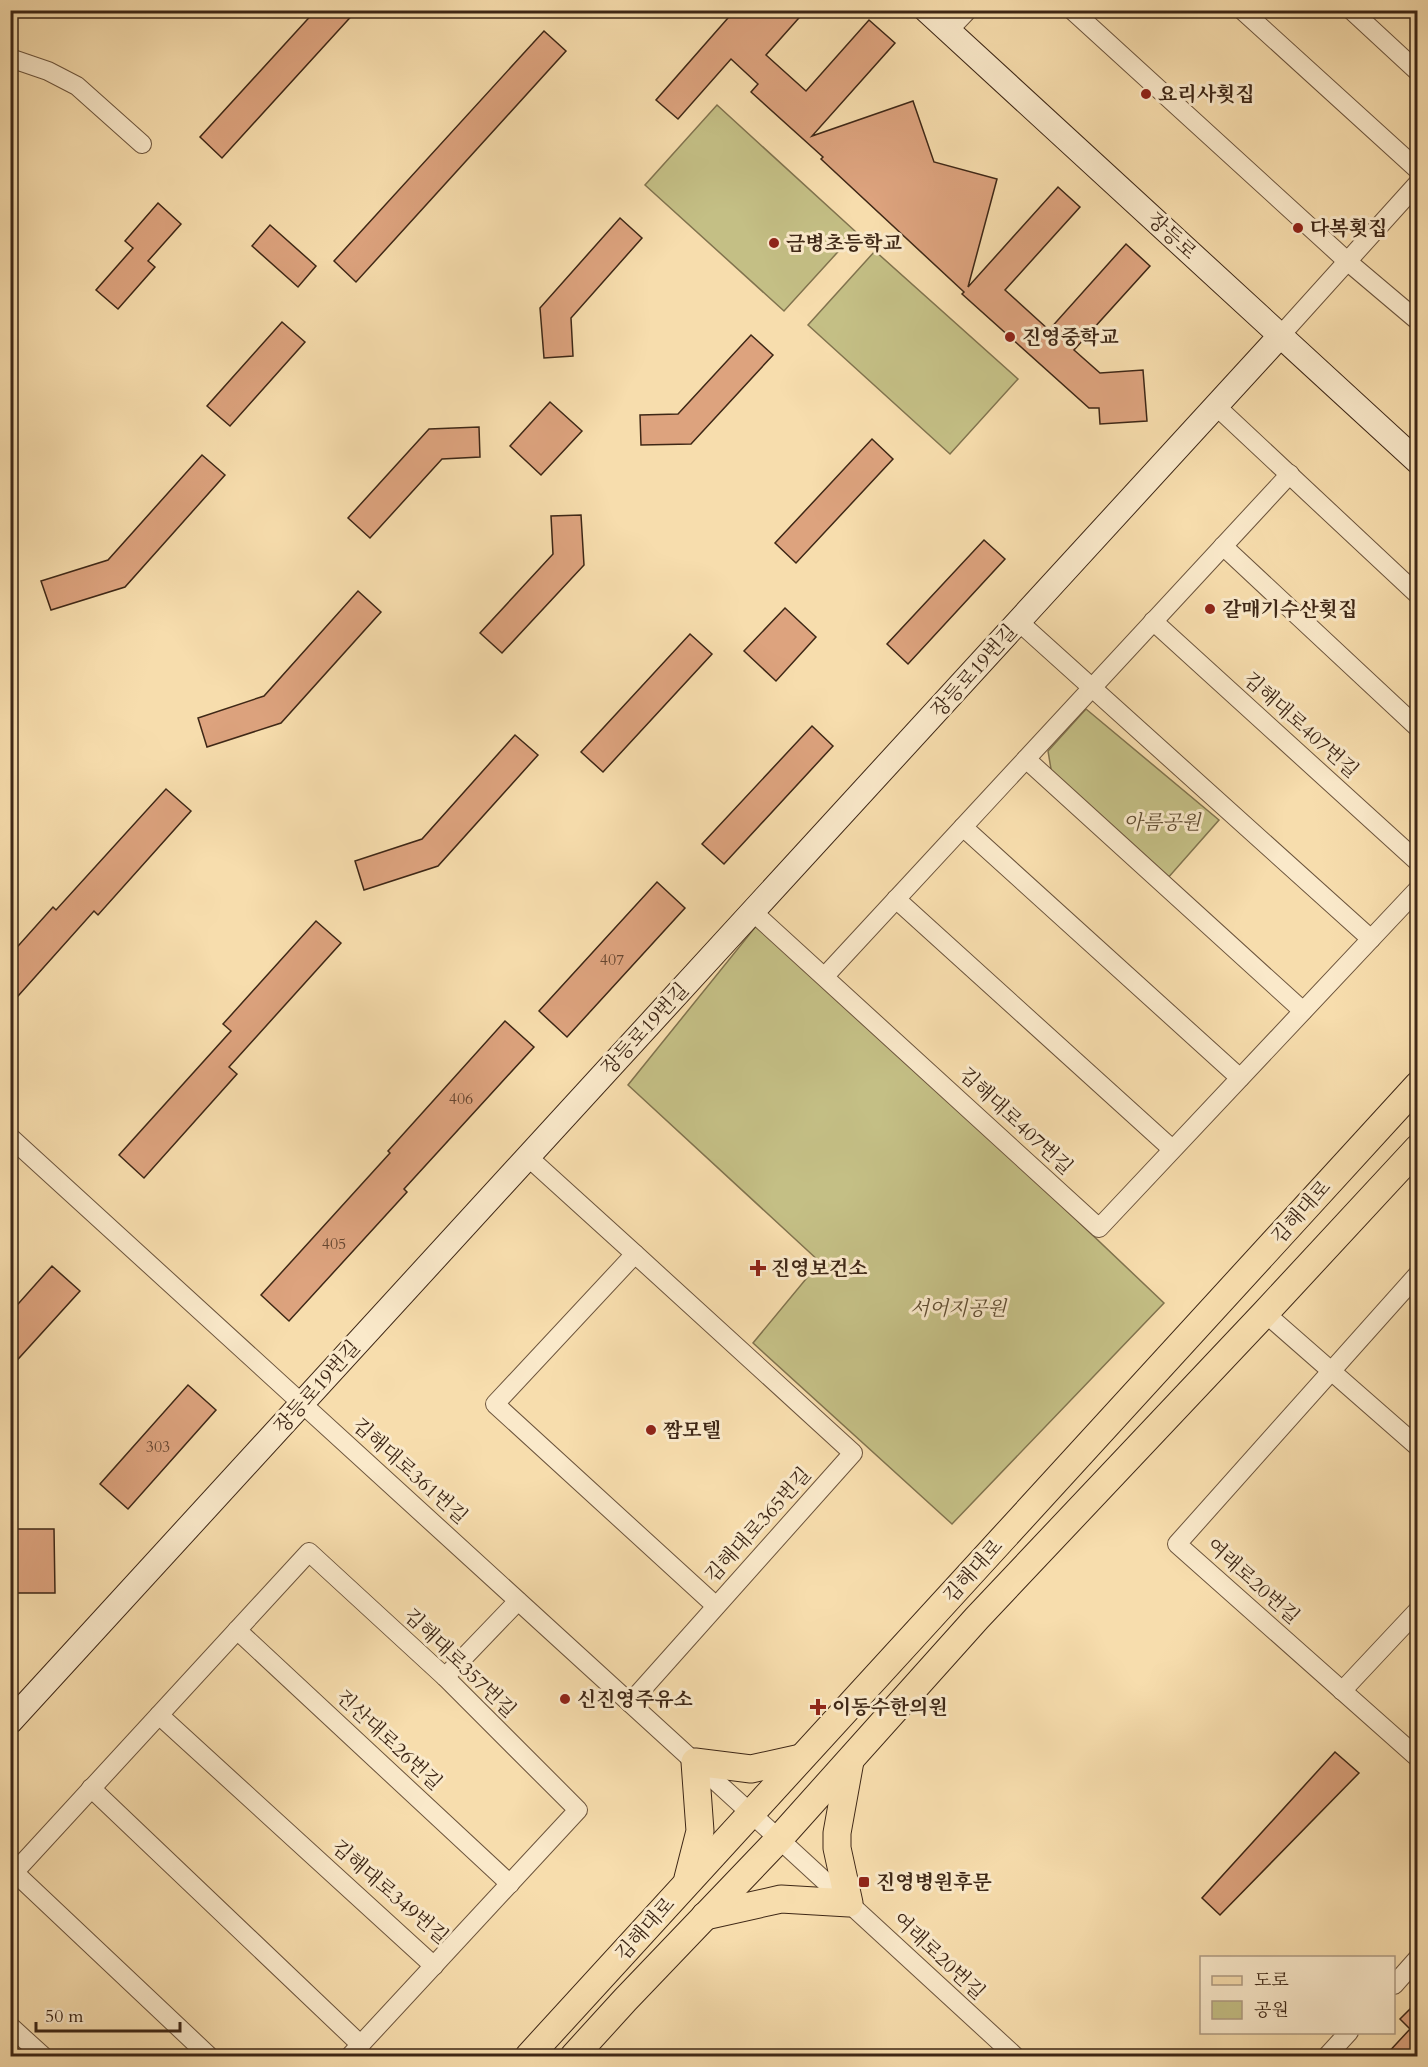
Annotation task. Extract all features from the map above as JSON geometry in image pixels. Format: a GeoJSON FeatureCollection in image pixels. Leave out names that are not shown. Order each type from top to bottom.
{"type":"FeatureCollection","features":[{"type":"Feature","properties":{"kind":"main road","name":"김해대로"},"geometry":{"type":"LineString","coordinates":[[529,2056],[1418,1085]]}},
{"type":"Feature","properties":{"kind":"main road","name":"김해대로"},"geometry":{"type":"LineString","coordinates":[[574,2056],[779,1839],[977,1618],[1418,1148]]}},
{"type":"Feature","properties":{"kind":"main road"},"geometry":{"type":"LineString","coordinates":[[686,1884],[700,1831],[695,1762],[751,1769],[801,1758]]}},
{"type":"Feature","properties":{"kind":"main road"},"geometry":{"type":"LineString","coordinates":[[705,1916],[781,1899],[849,1903],[837,1848],[837,1833],[850,1760]]}},
{"type":"Feature","properties":{"kind":"street","name":"장등로"},"geometry":{"type":"LineString","coordinates":[[926,10],[1418,462]]}},
{"type":"Feature","properties":{"kind":"street"},"geometry":{"type":"LineString","coordinates":[[948,31],[968,10]]}},
{"type":"Feature","properties":{"kind":"street"},"geometry":{"type":"LineString","coordinates":[[1072,10],[1347,261],[1418,321]]}},
{"type":"Feature","properties":{"kind":"street"},"geometry":{"type":"LineString","coordinates":[[1242,10],[1418,170]]}},
{"type":"Feature","properties":{"kind":"street"},"geometry":{"type":"LineString","coordinates":[[1351,10],[1414,60]]}},
{"type":"Feature","properties":{"kind":"street"},"geometry":{"type":"LineString","coordinates":[[10,58],[48,71],[77,86],[142,144]]}},
{"type":"Feature","properties":{"kind":"street"},"geometry":{"type":"LineString","coordinates":[[1280,336],[1418,183]]}},
{"type":"Feature","properties":{"kind":"street","name":"장등로19번길"},"geometry":{"type":"LineString","coordinates":[[10,1722],[1280,336]]}},
{"type":"Feature","properties":{"kind":"street"},"geometry":{"type":"LineString","coordinates":[[1216,406],[1418,595]]}},
{"type":"Feature","properties":{"kind":"street"},"geometry":{"type":"LineString","coordinates":[[825,976],[1290,474]]}},
{"type":"Feature","properties":{"kind":"street"},"geometry":{"type":"LineString","coordinates":[[1224,546],[1418,728]]}},
{"type":"Feature","properties":{"kind":"street","name":"김해대로407번길"},"geometry":{"type":"LineString","coordinates":[[1153,621],[1418,862]]}},
{"type":"Feature","properties":{"kind":"street"},"geometry":{"type":"LineString","coordinates":[[1019,622],[1371,939]]}},
{"type":"Feature","properties":{"kind":"street"},"geometry":{"type":"LineString","coordinates":[[1026,759],[1303,1011]]}},
{"type":"Feature","properties":{"kind":"street"},"geometry":{"type":"LineString","coordinates":[[963,827],[1240,1078]]}},
{"type":"Feature","properties":{"kind":"street","name":"김해대로407번길"},"geometry":{"type":"LineString","coordinates":[[753,912],[1099,1228],[1418,889]]}},
{"type":"Feature","properties":{"kind":"street"},"geometry":{"type":"LineString","coordinates":[[896,899],[1172,1149]]}},
{"type":"Feature","properties":{"kind":"street","name":"김해대로361번길"},"geometry":{"type":"LineString","coordinates":[[10,1137],[779,1839]]}},
{"type":"Feature","properties":{"kind":"street","name":"김해대로365번길"},"geometry":{"type":"LineString","coordinates":[[528,1157],[635,1254],[853,1453],[716,1606],[495,1404],[635,1254]]}},
{"type":"Feature","properties":{"kind":"street"},"geometry":{"type":"LineString","coordinates":[[1331,1371],[1418,1274]]}},
{"type":"Feature","properties":{"kind":"street"},"geometry":{"type":"LineString","coordinates":[[1265,1313],[1418,1447]]}},
{"type":"Feature","properties":{"kind":"street","name":"여래로20번길"},"geometry":{"type":"LineString","coordinates":[[1331,1371],[1177,1544],[1418,1758]]}},
{"type":"Feature","properties":{"kind":"street","name":"김해대로357번길"},"geometry":{"type":"LineString","coordinates":[[237,1630],[309,1552],[444,1677],[578,1810]]}},
{"type":"Feature","properties":{"kind":"street"},"geometry":{"type":"LineString","coordinates":[[444,1677],[518,1601]]}},
{"type":"Feature","properties":{"kind":"street"},"geometry":{"type":"LineString","coordinates":[[630,1703],[716,1606]]}},
{"type":"Feature","properties":{"kind":"street"},"geometry":{"type":"LineString","coordinates":[[1342,1691],[1418,1610]]}},
{"type":"Feature","properties":{"kind":"street"},"geometry":{"type":"LineString","coordinates":[[209,2056],[12,1874],[237,1630]]}},
{"type":"Feature","properties":{"kind":"street","name":"진산대로26번길"},"geometry":{"type":"LineString","coordinates":[[237,1630],[510,1884]]}},
{"type":"Feature","properties":{"kind":"street","name":"김해대로349번길"},"geometry":{"type":"LineString","coordinates":[[159,1715],[434,1966],[578,1810]]}},
{"type":"Feature","properties":{"kind":"street"},"geometry":{"type":"LineString","coordinates":[[91,1788],[355,2051],[434,1966]]}},
{"type":"Feature","properties":{"kind":"street","name":"여래로20번길"},"geometry":{"type":"LineString","coordinates":[[779,1839],[1015,2056]]}},
{"type":"Feature","properties":{"kind":"street"},"geometry":{"type":"LineString","coordinates":[[1395,1983],[1418,1958]]}},
{"type":"Feature","properties":{"kind":"street"},"geometry":{"type":"LineString","coordinates":[[10,2026],[43,2056]]}},
{"type":"Feature","properties":{"kind":"street"},"geometry":{"type":"LineString","coordinates":[[1327,2056],[1347,2034]]}},
{"type":"Feature","properties":{"kind":"green space"},"geometry":{"type":"Polygon","coordinates":[[[717,105],[856,232],[784,311],[645,185],[717,105]]]}},
{"type":"Feature","properties":{"kind":"green space"},"geometry":{"type":"Polygon","coordinates":[[[875,251],[1018,379],[950,454],[808,325],[875,251]]]}},
{"type":"Feature","properties":{"kind":"green space","name":"아름공원"},"geometry":{"type":"Polygon","coordinates":[[[1086,709],[1219,820],[1167,879],[1052,775],[1048,751],[1086,709]]]}},
{"type":"Feature","properties":{"kind":"green space","name":"서어지공원"},"geometry":{"type":"Polygon","coordinates":[[[761,920],[1164,1303],[952,1524],[753,1343],[820,1262],[628,1085],[761,920]]]}},
{"type":"Feature","properties":{"kind":"building"},"geometry":{"type":"Polygon","coordinates":[[[316,10],[357,10],[222,158],[200,137],[316,10]]]}},
{"type":"Feature","properties":{"kind":"building"},"geometry":{"type":"Polygon","coordinates":[[[735,10],[806,10],[766,55],[806,91],[869,20],[895,43],[812,136],[913,101],[934,162],[997,179],[968,287],[1058,187],[1080,207],[1005,290],[1049,330],[1126,244],[1150,266],[1074,350],[1100,373],[1143,370],[1147,421],[1100,424],[1099,408],[1089,408],[962,294],[964,292],[821,159],[823,157],[751,92],[758,84],[731,59],[678,119],[656,100],[735,10]]]}},
{"type":"Feature","properties":{"kind":"building"},"geometry":{"type":"Polygon","coordinates":[[[544,31],[566,51],[356,282],[334,261],[544,31]]]}},
{"type":"Feature","properties":{"kind":"building"},"geometry":{"type":"Polygon","coordinates":[[[158,203],[181,224],[148,261],[155,267],[118,309],[96,290],[133,248],[125,241],[158,203]]]}},
{"type":"Feature","properties":{"kind":"building"},"geometry":{"type":"Polygon","coordinates":[[[620,218],[642,238],[571,318],[573,356],[544,358],[540,308],[620,218]]]}},
{"type":"Feature","properties":{"kind":"building"},"geometry":{"type":"Polygon","coordinates":[[[270,225],[316,266],[298,287],[252,246],[270,225]]]}},
{"type":"Feature","properties":{"kind":"building"},"geometry":{"type":"Polygon","coordinates":[[[282,322],[305,342],[230,426],[207,406],[282,322]]]}},
{"type":"Feature","properties":{"kind":"building"},"geometry":{"type":"Polygon","coordinates":[[[751,335],[773,355],[691,444],[641,445],[640,415],[678,414],[751,335]]]}},
{"type":"Feature","properties":{"kind":"building"},"geometry":{"type":"Polygon","coordinates":[[[550,402],[582,431],[541,475],[510,446],[550,402]]]}},
{"type":"Feature","properties":{"kind":"building"},"geometry":{"type":"Polygon","coordinates":[[[479,427],[480,457],[442,459],[370,538],[348,518],[429,429],[479,427]]]}},
{"type":"Feature","properties":{"kind":"building"},"geometry":{"type":"Polygon","coordinates":[[[872,439],[893,459],[796,563],[775,543],[872,439]]]}},
{"type":"Feature","properties":{"kind":"building"},"geometry":{"type":"Polygon","coordinates":[[[202,455],[225,475],[125,587],[51,610],[41,581],[108,560],[202,455]]]}},
{"type":"Feature","properties":{"kind":"building"},"geometry":{"type":"Polygon","coordinates":[[[581,515],[584,565],[502,653],[480,633],[553,554],[551,516],[581,515]]]}},
{"type":"Feature","properties":{"kind":"building"},"geometry":{"type":"Polygon","coordinates":[[[984,540],[1005,559],[908,664],[887,644],[984,540]]]}},
{"type":"Feature","properties":{"kind":"building"},"geometry":{"type":"Polygon","coordinates":[[[358,591],[381,612],[281,723],[207,747],[198,718],[264,696],[358,591]]]}},
{"type":"Feature","properties":{"kind":"building"},"geometry":{"type":"Polygon","coordinates":[[[785,608],[816,637],[776,681],[744,651],[785,608]]]}},
{"type":"Feature","properties":{"kind":"building"},"geometry":{"type":"Polygon","coordinates":[[[690,634],[712,654],[603,772],[581,752],[690,634]]]}},
{"type":"Feature","properties":{"kind":"building"},"geometry":{"type":"Polygon","coordinates":[[[812,726],[833,746],[724,864],[702,844],[812,726]]]}},
{"type":"Feature","properties":{"kind":"building"},"geometry":{"type":"Polygon","coordinates":[[[515,735],[538,755],[438,866],[364,890],[355,861],[422,839],[515,735]]]}},
{"type":"Feature","properties":{"kind":"building"},"geometry":{"type":"Polygon","coordinates":[[[166,789],[191,811],[98,915],[94,911],[10,1005],[10,955],[53,907],[56,910],[166,789]]]}},
{"type":"Feature","properties":{"kind":"building"},"geometry":{"type":"Polygon","coordinates":[[[657,882],[685,908],[567,1037],[539,1011],[657,882]]]}},
{"type":"Feature","properties":{"kind":"building"},"geometry":{"type":"Polygon","coordinates":[[[316,921],[341,943],[229,1067],[237,1074],[144,1178],[119,1155],[231,1031],[223,1024],[316,921]]]}},
{"type":"Feature","properties":{"kind":"building"},"geometry":{"type":"Polygon","coordinates":[[[505,1021],[534,1047],[404,1189],[407,1192],[289,1321],[261,1295],[390,1153],[388,1151],[505,1021]]]}},
{"type":"Feature","properties":{"kind":"building"},"geometry":{"type":"Polygon","coordinates":[[[52,1266],[80,1291],[10,1368],[10,1313],[52,1266]]]}},
{"type":"Feature","properties":{"kind":"building"},"geometry":{"type":"Polygon","coordinates":[[[188,1385],[216,1410],[128,1509],[100,1484],[188,1385]]]}},
{"type":"Feature","properties":{"kind":"building"},"geometry":{"type":"Polygon","coordinates":[[[10,1529],[54,1529],[55,1593],[10,1593],[10,1529]]]}},
{"type":"Feature","properties":{"kind":"building"},"geometry":{"type":"Polygon","coordinates":[[[1335,1752],[1359,1773],[1220,1915],[1202,1898],[1335,1752]]]}},
{"type":"Feature","properties":{"kind":"building"},"geometry":{"type":"Polygon","coordinates":[[[1418,2001],[1418,2056],[1385,2056],[1410,2029],[1400,2019],[1418,2001]]]}},
{"type":"Feature","properties":{"kind":"place","name":"요리사횟집"},"geometry":{"type":"Point","coordinates":[1146,94]}},
{"type":"Feature","properties":{"kind":"place","name":"다복횟집"},"geometry":{"type":"Point","coordinates":[1298,228]}},
{"type":"Feature","properties":{"kind":"place","name":"금병초등학교"},"geometry":{"type":"Point","coordinates":[774,243]}},
{"type":"Feature","properties":{"kind":"place","name":"진영중학교"},"geometry":{"type":"Point","coordinates":[1010,337]}},
{"type":"Feature","properties":{"kind":"place","name":"갈매기수산횟집"},"geometry":{"type":"Point","coordinates":[1210,609]}},
{"type":"Feature","properties":{"kind":"place","name":"진영보건소"},"geometry":{"type":"Point","coordinates":[758,1268]}},
{"type":"Feature","properties":{"kind":"place","name":"짬모텔"},"geometry":{"type":"Point","coordinates":[651,1430]}},
{"type":"Feature","properties":{"kind":"place","name":"신진영주유소"},"geometry":{"type":"Point","coordinates":[565,1699]}},
{"type":"Feature","properties":{"kind":"place","name":"이동수한의원"},"geometry":{"type":"Point","coordinates":[818,1707]}},
{"type":"Feature","properties":{"kind":"place","name":"진영병원후문"},"geometry":{"type":"Point","coordinates":[864,1882]}}]}
